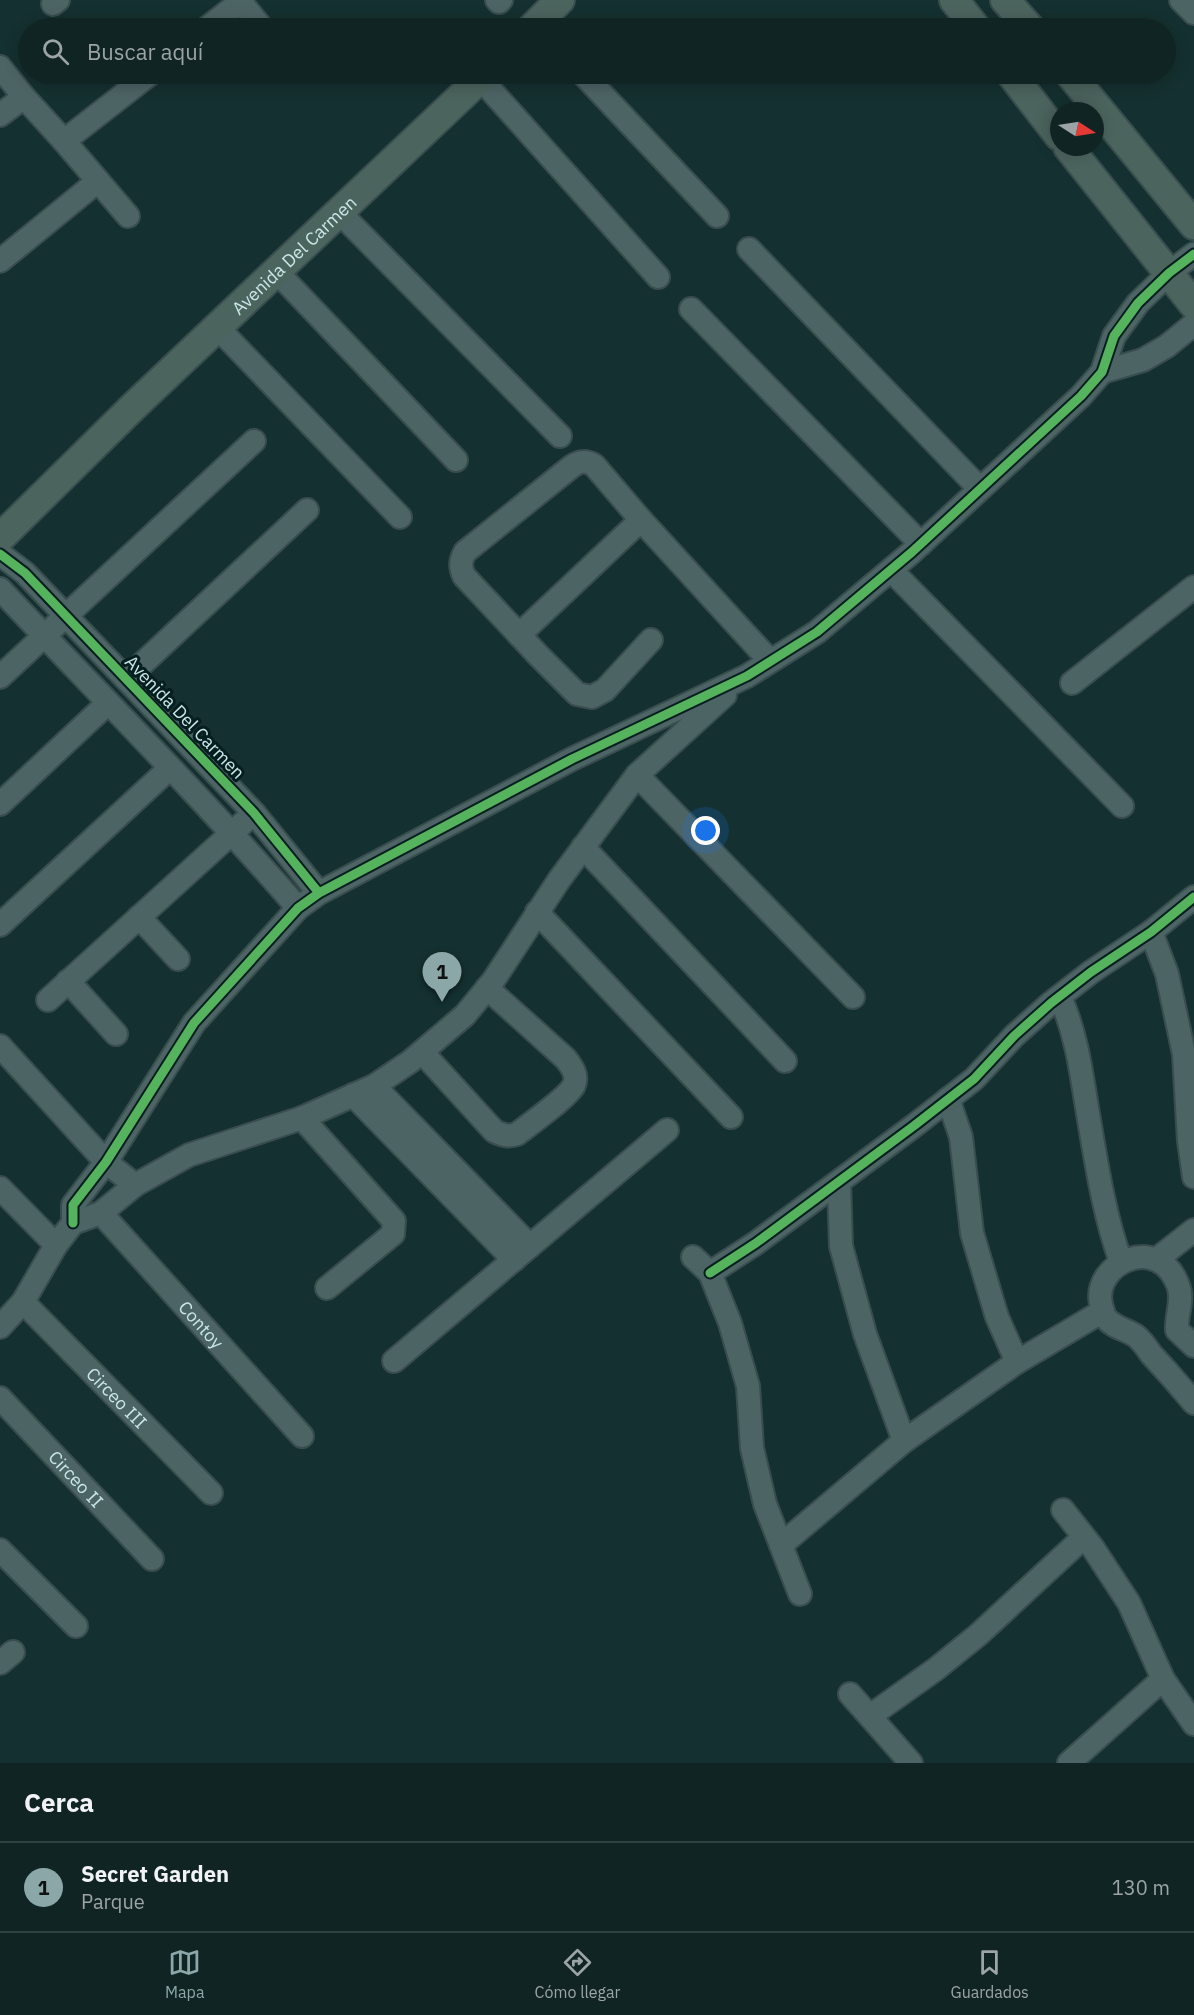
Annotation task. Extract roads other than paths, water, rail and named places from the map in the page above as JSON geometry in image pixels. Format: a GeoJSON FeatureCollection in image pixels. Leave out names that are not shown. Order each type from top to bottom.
{"type":"FeatureCollection","features":[{"type":"Feature","properties":{"kind":"main road"},"geometry":{"type":"LineString","coordinates":[[545,18],[560,0]]}},
{"type":"Feature","properties":{"kind":"main road"},"geometry":{"type":"LineString","coordinates":[[954,0],[968,18]]}},
{"type":"Feature","properties":{"kind":"main road"},"geometry":{"type":"LineString","coordinates":[[1005,0],[1021,18]]}},
{"type":"Feature","properties":{"kind":"main road","name":"Avenida Del Carmen"},"geometry":{"type":"LineString","coordinates":[[0,538],[133,407],[475,84]]}},
{"type":"Feature","properties":{"kind":"main road"},"geometry":{"type":"LineString","coordinates":[[1019,84],[1050,124]]}},
{"type":"Feature","properties":{"kind":"main road"},"geometry":{"type":"LineString","coordinates":[[1078,84],[1194,225]]}},
{"type":"Feature","properties":{"kind":"main road"},"geometry":{"type":"LineString","coordinates":[[1075,156],[1194,305]]}},
{"type":"Feature","properties":{"kind":"street"},"geometry":{"type":"LineString","coordinates":[[1182,0],[1194,13]]}},
{"type":"Feature","properties":{"kind":"street"},"geometry":{"type":"LineString","coordinates":[[220,18],[241,1],[254,18]]}},
{"type":"Feature","properties":{"kind":"street"},"geometry":{"type":"LineString","coordinates":[[0,67],[128,216]]}},
{"type":"Feature","properties":{"kind":"street"},"geometry":{"type":"LineString","coordinates":[[64,141],[137,84]]}},
{"type":"Feature","properties":{"kind":"street"},"geometry":{"type":"LineString","coordinates":[[490,84],[658,278]]}},
{"type":"Feature","properties":{"kind":"street"},"geometry":{"type":"LineString","coordinates":[[593,84],[717,216]]}},
{"type":"Feature","properties":{"kind":"street"},"geometry":{"type":"LineString","coordinates":[[0,115],[24,97]]}},
{"type":"Feature","properties":{"kind":"street"},"geometry":{"type":"LineString","coordinates":[[0,261],[98,181]]}},
{"type":"Feature","properties":{"kind":"street"},"geometry":{"type":"LineString","coordinates":[[339,212],[560,436]]}},
{"type":"Feature","properties":{"kind":"street"},"geometry":{"type":"LineString","coordinates":[[749,249],[980,489]]}},
{"type":"Feature","properties":{"kind":"street"},"geometry":{"type":"LineString","coordinates":[[73,1223],[73,1205],[106,1162],[194,1023],[298,908],[319,893],[572,759],[747,676],[817,632],[921,544],[1081,396],[1102,372],[1114,336],[1138,303],[1169,273],[1194,254]]}},
{"type":"Feature","properties":{"kind":"street"},"geometry":{"type":"LineString","coordinates":[[276,272],[456,460]]}},
{"type":"Feature","properties":{"kind":"street"},"geometry":{"type":"LineString","coordinates":[[691,309],[921,544]]}},
{"type":"Feature","properties":{"kind":"street"},"geometry":{"type":"LineString","coordinates":[[1102,372],[1143,360],[1167,346],[1194,324]]}},
{"type":"Feature","properties":{"kind":"street"},"geometry":{"type":"LineString","coordinates":[[218,327],[400,517]]}},
{"type":"Feature","properties":{"kind":"street"},"geometry":{"type":"LineString","coordinates":[[0,677],[254,441]]}},
{"type":"Feature","properties":{"kind":"street"},"geometry":{"type":"LineString","coordinates":[[651,640],[605,690],[592,697],[577,694],[464,576],[461,562],[465,552],[571,467],[582,461],[594,465],[770,661]]}},
{"type":"Feature","properties":{"kind":"street"},"geometry":{"type":"LineString","coordinates":[[126,679],[307,510]]}},
{"type":"Feature","properties":{"kind":"street"},"geometry":{"type":"LineString","coordinates":[[519,635],[641,520]]}},
{"type":"Feature","properties":{"kind":"street","name":"Avenida Del Carmen"},"geometry":{"type":"LineString","coordinates":[[0,554],[25,573],[254,813],[319,893]]}},
{"type":"Feature","properties":{"kind":"street"},"geometry":{"type":"LineString","coordinates":[[891,570],[1122,806]]}},
{"type":"Feature","properties":{"kind":"street"},"geometry":{"type":"LineString","coordinates":[[1072,683],[1194,587]]}},
{"type":"Feature","properties":{"kind":"street"},"geometry":{"type":"LineString","coordinates":[[0,589],[233,834],[298,908]]}},
{"type":"Feature","properties":{"kind":"street"},"geometry":{"type":"LineString","coordinates":[[0,1327],[23,1302],[56,1245],[73,1223],[101,1213],[135,1185],[189,1155],[302,1118],[374,1086],[422,1052],[465,1015],[487,988],[537,912],[637,775],[747,676]]}},
{"type":"Feature","properties":{"kind":"street"},"geometry":{"type":"LineString","coordinates":[[0,804],[108,704]]}},
{"type":"Feature","properties":{"kind":"street"},"geometry":{"type":"LineString","coordinates":[[642,726],[661,752]]}},
{"type":"Feature","properties":{"kind":"street"},"geometry":{"type":"LineString","coordinates":[[0,925],[170,769]]}},
{"type":"Feature","properties":{"kind":"street"},"geometry":{"type":"LineString","coordinates":[[637,775],[853,997]]}},
{"type":"Feature","properties":{"kind":"street"},"geometry":{"type":"LineString","coordinates":[[48,1000],[254,813]]}},
{"type":"Feature","properties":{"kind":"street"},"geometry":{"type":"LineString","coordinates":[[583,847],[785,1061]]}},
{"type":"Feature","properties":{"kind":"street"},"geometry":{"type":"LineString","coordinates":[[800,1594],[765,1504],[752,1448],[748,1386],[730,1323],[701,1265],[756,1243],[948,1100],[974,1079],[1014,1036],[1060,996],[1151,932],[1194,897]]}},
{"type":"Feature","properties":{"kind":"street"},"geometry":{"type":"LineString","coordinates":[[537,912],[732,1118]]}},
{"type":"Feature","properties":{"kind":"street"},"geometry":{"type":"LineString","coordinates":[[139,917],[178,959]]}},
{"type":"Feature","properties":{"kind":"street"},"geometry":{"type":"LineString","coordinates":[[1151,932],[1167,974],[1184,1053],[1189,1141],[1194,1178]]}},
{"type":"Feature","properties":{"kind":"street"},"geometry":{"type":"LineString","coordinates":[[68,981],[116,1034]]}},
{"type":"Feature","properties":{"kind":"street"},"geometry":{"type":"LineString","coordinates":[[422,1052],[494,1131],[503,1135],[517,1134],[570,1091],[574,1084],[574,1069],[566,1059],[487,988]]}},
{"type":"Feature","properties":{"kind":"street"},"geometry":{"type":"LineString","coordinates":[[1060,996],[1071,1021],[1079,1055],[1101,1189],[1110,1232],[1121,1262]]}},
{"type":"Feature","properties":{"kind":"street"},"geometry":{"type":"LineString","coordinates":[[0,1047],[106,1162],[135,1185]]}},
{"type":"Feature","properties":{"kind":"street"},"geometry":{"type":"LineString","coordinates":[[374,1086],[522,1253]]}},
{"type":"Feature","properties":{"kind":"street"},"geometry":{"type":"LineString","coordinates":[[353,1095],[522,1253]]}},
{"type":"Feature","properties":{"kind":"street"},"geometry":{"type":"LineString","coordinates":[[948,1100],[961,1137],[972,1233],[997,1317],[1017,1362]]}},
{"type":"Feature","properties":{"kind":"street"},"geometry":{"type":"LineString","coordinates":[[302,1118],[394,1221],[393,1234],[327,1288]]}},
{"type":"Feature","properties":{"kind":"street"},"geometry":{"type":"LineString","coordinates":[[394,1360],[667,1130]]}},
{"type":"Feature","properties":{"kind":"street"},"geometry":{"type":"LineString","coordinates":[[838,1182],[841,1246],[865,1334],[904,1441]]}},
{"type":"Feature","properties":{"kind":"street"},"geometry":{"type":"LineString","coordinates":[[0,1188],[56,1245]]}},
{"type":"Feature","properties":{"kind":"street","name":"Contoy"},"geometry":{"type":"LineString","coordinates":[[101,1213],[303,1436]]}},
{"type":"Feature","properties":{"kind":"street"},"geometry":{"type":"LineString","coordinates":[[1156,1259],[1194,1230]]}},
{"type":"Feature","properties":{"kind":"street"},"geometry":{"type":"LineString","coordinates":[[1194,1346],[1177,1330],[1176,1320],[1181,1303],[1178,1285],[1167,1266],[1156,1259],[1144,1256],[1121,1262],[1104,1280],[1100,1300],[1104,1316],[1118,1329],[1136,1336],[1194,1403]]}},
{"type":"Feature","properties":{"kind":"street","name":"Circeo III"},"geometry":{"type":"LineString","coordinates":[[23,1302],[211,1492]]}},
{"type":"Feature","properties":{"kind":"street"},"geometry":{"type":"LineString","coordinates":[[781,1545],[904,1441],[1017,1362],[1103,1311]]}},
{"type":"Feature","properties":{"kind":"street","name":"Circeo II"},"geometry":{"type":"LineString","coordinates":[[0,1398],[152,1559]]}},
{"type":"Feature","properties":{"kind":"street"},"geometry":{"type":"LineString","coordinates":[[1063,1510],[1129,1603],[1162,1679],[1194,1724]]}},
{"type":"Feature","properties":{"kind":"street"},"geometry":{"type":"LineString","coordinates":[[870,1716],[936,1669],[978,1635],[1084,1537]]}},
{"type":"Feature","properties":{"kind":"street"},"geometry":{"type":"LineString","coordinates":[[0,1550],[76,1626]]}},
{"type":"Feature","properties":{"kind":"street"},"geometry":{"type":"LineString","coordinates":[[1069,1763],[1162,1679]]}},
{"type":"Feature","properties":{"kind":"street"},"geometry":{"type":"LineString","coordinates":[[850,1694],[911,1763]]}},
{"type":"Feature","properties":{"kind":"place","name":"Secret Garden"},"geometry":{"type":"Point","coordinates":[442,1002]}}]}
